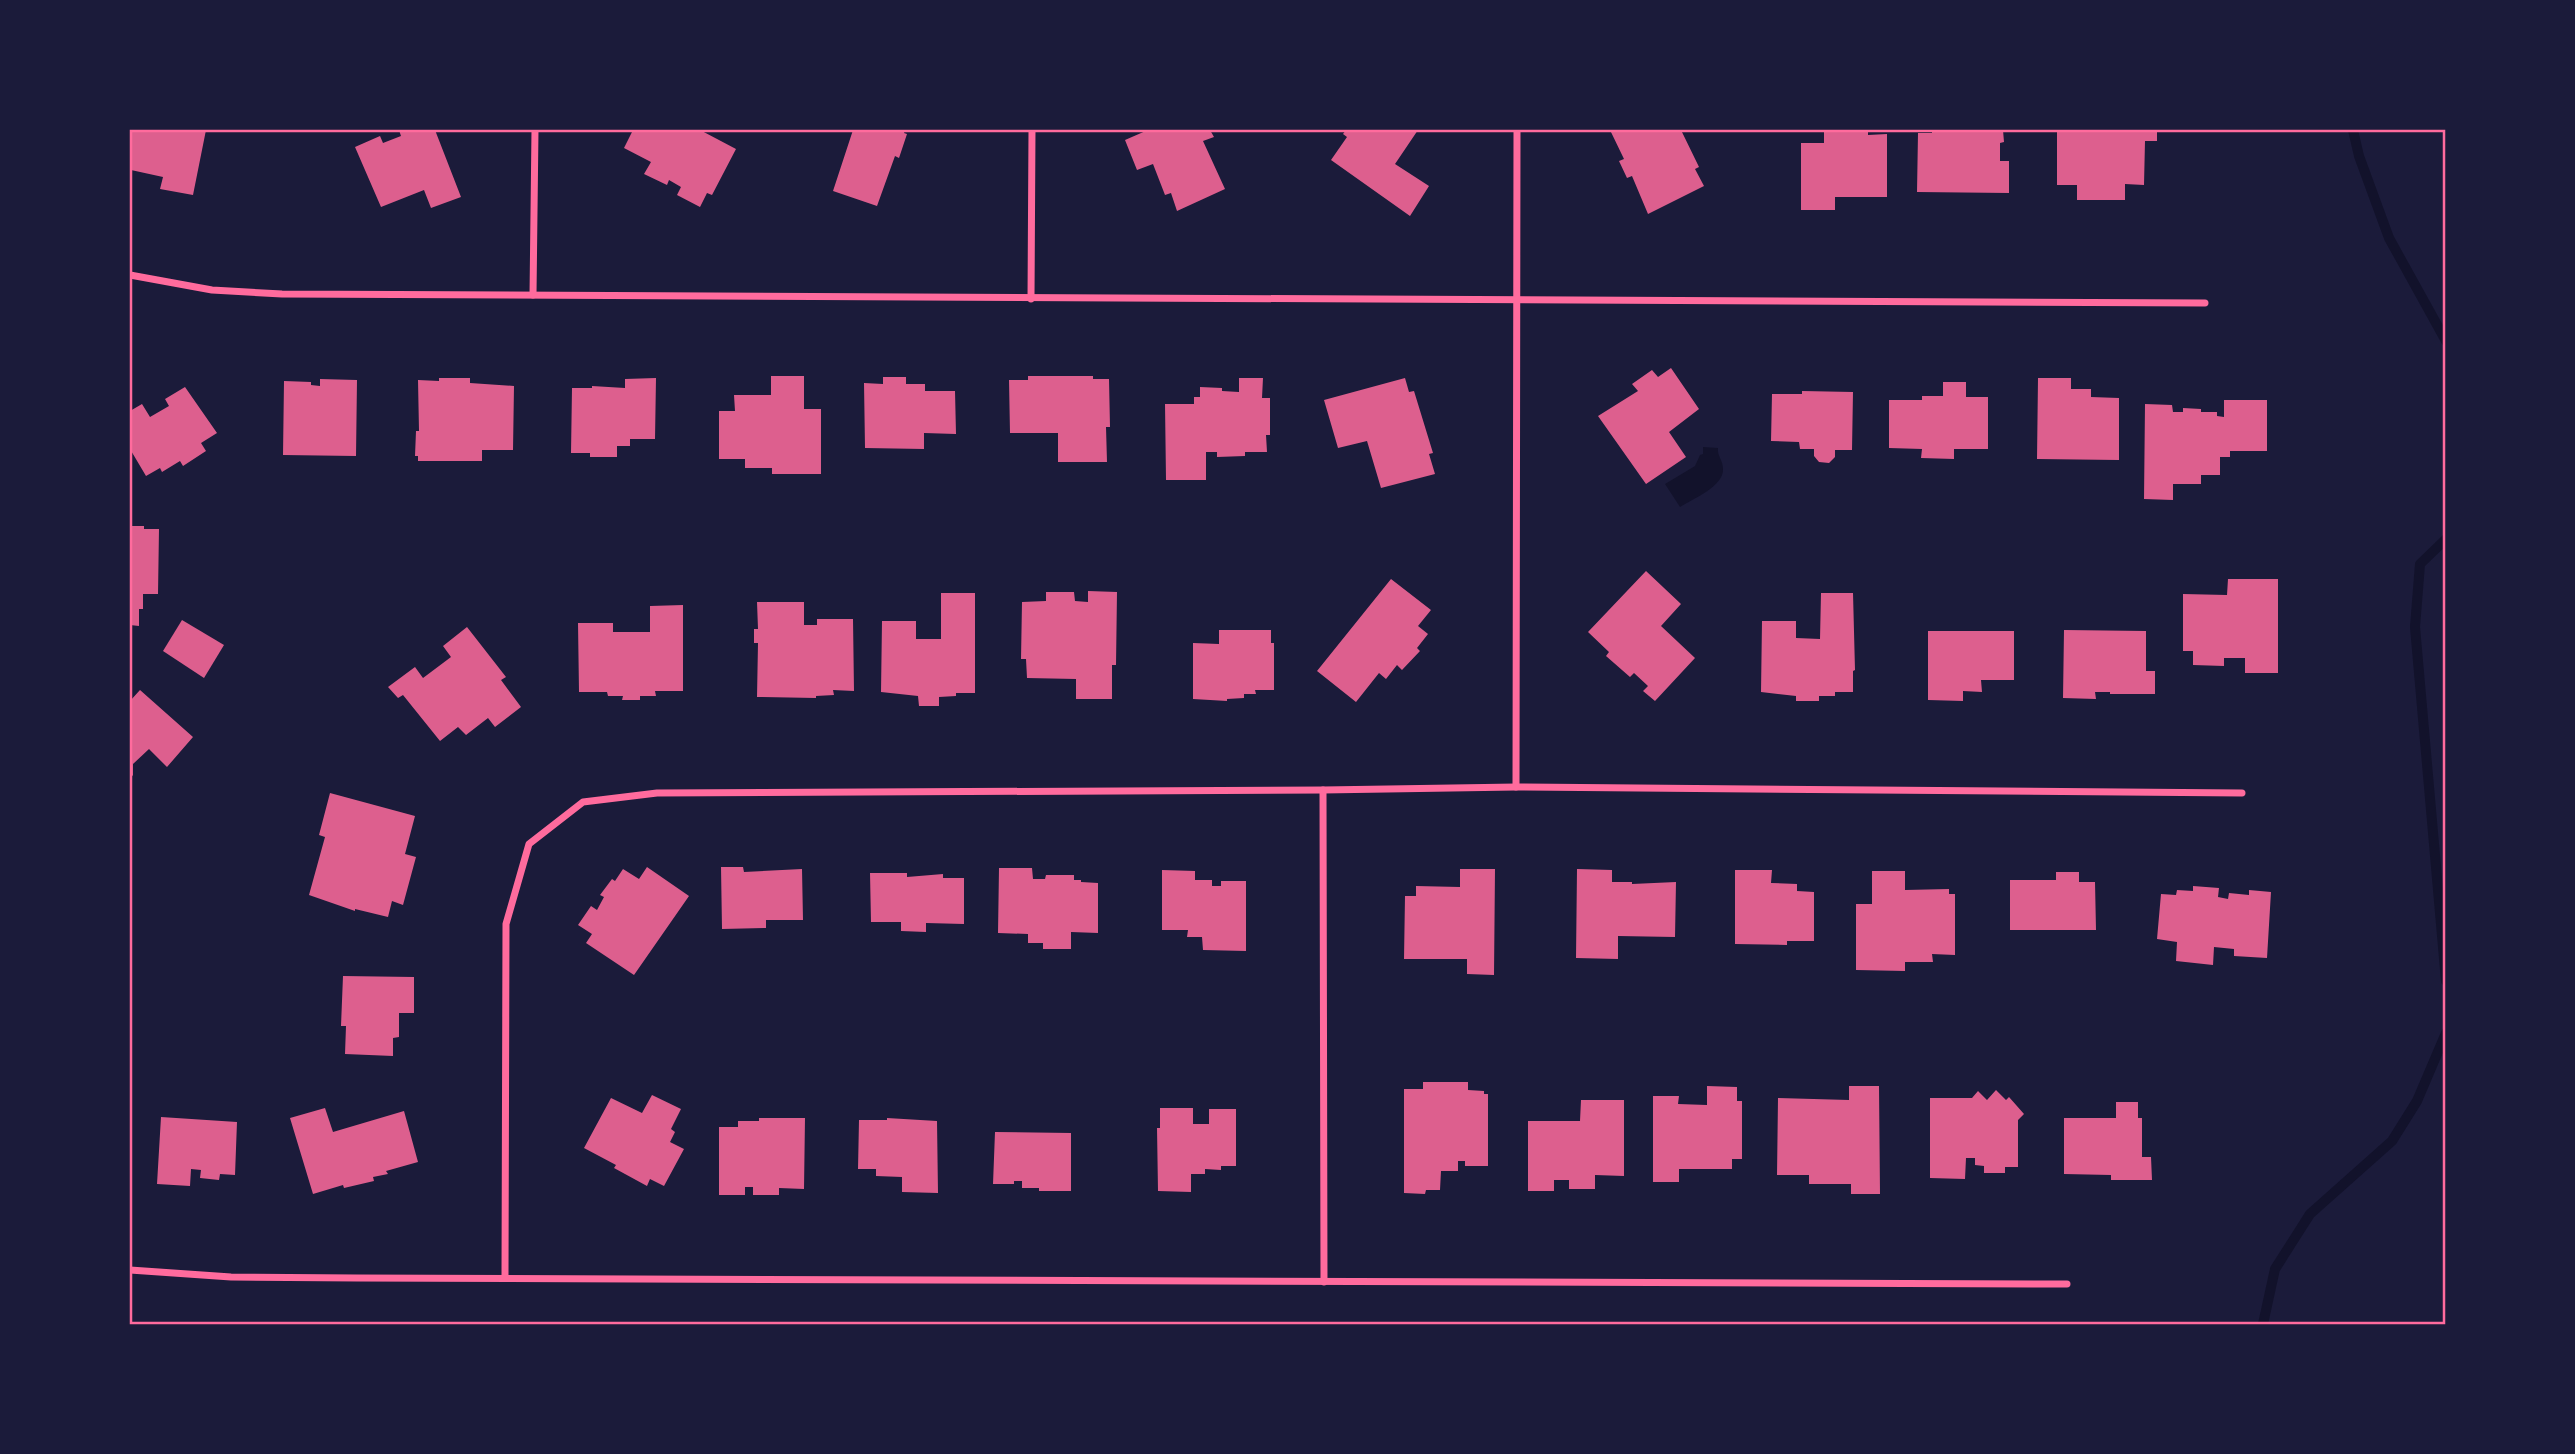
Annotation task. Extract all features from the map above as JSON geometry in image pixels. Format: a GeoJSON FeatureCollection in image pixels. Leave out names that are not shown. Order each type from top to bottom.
{"type":"FeatureCollection","features":[{"type":"Feature","properties":{"kind":"street"},"geometry":{"type":"LineString","coordinates":[[533,295],[535,130]]}},
{"type":"Feature","properties":{"kind":"street"},"geometry":{"type":"LineString","coordinates":[[1031,299],[1032,130]]}},
{"type":"Feature","properties":{"kind":"street"},"geometry":{"type":"LineString","coordinates":[[1516,787],[1517,130]]}},
{"type":"Feature","properties":{"kind":"street"},"geometry":{"type":"LineString","coordinates":[[130,275],[212,290],[282,294],[2205,303]]}},
{"type":"Feature","properties":{"kind":"street"},"geometry":{"type":"LineString","coordinates":[[505,1277],[506,924],[529,844],[583,802],[657,793],[1516,787],[2242,793]]}},
{"type":"Feature","properties":{"kind":"street"},"geometry":{"type":"LineString","coordinates":[[1323,790],[1324,1282]]}},
{"type":"Feature","properties":{"kind":"street"},"geometry":{"type":"LineString","coordinates":[[130,1270],[231,1277],[2067,1284]]}},
{"type":"Feature","properties":{"kind":"shaded area"},"geometry":{"type":"Polygon","coordinates":[[[1703,447],[1718,448],[1723,466],[1722,475],[1707,491],[1680,507],[1665,484],[1695,466],[1703,454],[1703,447]]]}},
{"type":"Feature","properties":{"kind":"building"},"geometry":{"type":"Polygon","coordinates":[[[130,130],[206,130],[193,195],[160,189],[163,177],[131,170],[130,130]]]}},
{"type":"Feature","properties":{"kind":"building"},"geometry":{"type":"Polygon","coordinates":[[[399,130],[435,130],[461,197],[431,208],[424,190],[381,207],[355,147],[380,136],[383,143],[401,136],[399,130]]]}},
{"type":"Feature","properties":{"kind":"building"},"geometry":{"type":"Polygon","coordinates":[[[633,130],[700,130],[736,149],[712,195],[707,193],[700,207],[677,195],[681,187],[669,180],[667,185],[644,174],[651,162],[624,148],[633,130]]]}},
{"type":"Feature","properties":{"kind":"building"},"geometry":{"type":"Polygon","coordinates":[[[853,130],[905,130],[904,133],[907,134],[899,158],[895,156],[877,206],[833,191],[853,130]]]}},
{"type":"Feature","properties":{"kind":"building"},"geometry":{"type":"Polygon","coordinates":[[[1148,130],[1210,130],[1214,137],[1203,141],[1225,189],[1177,211],[1171,193],[1165,195],[1153,164],[1137,170],[1125,140],[1148,130]]]}},
{"type":"Feature","properties":{"kind":"building"},"geometry":{"type":"Polygon","coordinates":[[[1346,130],[1418,130],[1395,164],[1429,186],[1410,216],[1331,160],[1347,137],[1343,134],[1346,130]]]}},
{"type":"Feature","properties":{"kind":"building"},"geometry":{"type":"Polygon","coordinates":[[[1610,130],[1681,130],[1699,167],[1695,169],[1704,186],[1648,214],[1632,176],[1627,178],[1619,161],[1624,159],[1610,130]]]}},
{"type":"Feature","properties":{"kind":"building"},"geometry":{"type":"Polygon","coordinates":[[[1824,130],[1868,130],[1868,135],[1887,134],[1887,197],[1835,197],[1835,210],[1801,210],[1801,143],[1824,143],[1824,130]]]}},
{"type":"Feature","properties":{"kind":"building"},"geometry":{"type":"Polygon","coordinates":[[[1932,130],[2003,130],[2004,142],[2000,143],[2000,161],[2009,161],[2009,193],[1917,192],[1918,133],[1932,133],[1932,130]]]}},
{"type":"Feature","properties":{"kind":"building"},"geometry":{"type":"Polygon","coordinates":[[[2157,130],[2157,141],[2145,141],[2144,185],[2125,184],[2125,200],[2077,200],[2077,185],[2057,185],[2057,132],[2157,130]]]}},
{"type":"Feature","properties":{"kind":"building"},"geometry":{"type":"Polygon","coordinates":[[[1671,368],[1699,409],[1669,432],[1686,457],[1646,484],[1598,416],[1638,391],[1632,384],[1652,370],[1658,377],[1671,368]]]}},
{"type":"Feature","properties":{"kind":"building"},"geometry":{"type":"Polygon","coordinates":[[[771,376],[804,376],[804,409],[821,409],[821,474],[772,474],[772,468],[745,468],[745,459],[719,459],[719,411],[735,411],[734,395],[771,395],[771,376]]]}},
{"type":"Feature","properties":{"kind":"building"},"geometry":{"type":"Polygon","coordinates":[[[1028,376],[1093,376],[1093,379],[1109,379],[1110,427],[1106,427],[1107,462],[1058,462],[1058,433],[1010,433],[1009,380],[1028,380],[1028,376]]]}},
{"type":"Feature","properties":{"kind":"building"},"geometry":{"type":"Polygon","coordinates":[[[883,377],[906,377],[906,384],[925,384],[925,391],[955,391],[956,434],[924,433],[924,449],[865,448],[864,383],[883,384],[883,377]]]}},
{"type":"Feature","properties":{"kind":"building"},"geometry":{"type":"Polygon","coordinates":[[[439,378],[470,378],[470,383],[514,386],[513,450],[482,450],[482,461],[418,461],[418,456],[415,456],[416,431],[419,431],[418,380],[439,381],[439,378]]]}},
{"type":"Feature","properties":{"kind":"building"},"geometry":{"type":"Polygon","coordinates":[[[656,378],[655,439],[630,439],[630,446],[617,446],[617,457],[590,457],[590,453],[571,453],[572,388],[625,388],[625,379],[656,378]]]}},
{"type":"Feature","properties":{"kind":"building"},"geometry":{"type":"Polygon","coordinates":[[[1239,378],[1263,378],[1262,398],[1270,398],[1267,452],[1245,452],[1245,456],[1217,457],[1217,452],[1206,452],[1206,480],[1166,480],[1165,404],[1194,404],[1194,397],[1200,397],[1200,387],[1239,392],[1239,378]]]}},
{"type":"Feature","properties":{"kind":"building"},"geometry":{"type":"Polygon","coordinates":[[[1405,378],[1409,392],[1414,391],[1433,453],[1429,454],[1435,474],[1381,488],[1367,441],[1338,448],[1324,400],[1405,378]]]}},
{"type":"Feature","properties":{"kind":"building"},"geometry":{"type":"Polygon","coordinates":[[[2038,378],[2071,378],[2071,389],[2091,389],[2091,397],[2119,398],[2119,460],[2037,459],[2038,378]]]}},
{"type":"Feature","properties":{"kind":"building"},"geometry":{"type":"Polygon","coordinates":[[[320,379],[357,380],[356,456],[283,455],[284,381],[311,382],[311,385],[320,386],[320,379]]]}},
{"type":"Feature","properties":{"kind":"building"},"geometry":{"type":"Polygon","coordinates":[[[1943,382],[1966,382],[1966,397],[1988,397],[1988,449],[1954,449],[1954,459],[1921,458],[1922,449],[1889,448],[1889,400],[1922,400],[1922,396],[1943,396],[1943,382]]]}},
{"type":"Feature","properties":{"kind":"building"},"geometry":{"type":"Polygon","coordinates":[[[185,387],[217,433],[201,443],[206,451],[183,466],[180,461],[162,472],[160,468],[146,476],[130,449],[130,411],[142,404],[150,417],[169,406],[165,399],[185,387]]]}},
{"type":"Feature","properties":{"kind":"building"},"geometry":{"type":"Polygon","coordinates":[[[1802,391],[1853,392],[1852,450],[1835,450],[1835,457],[1829,463],[1819,462],[1814,456],[1814,449],[1800,449],[1799,442],[1771,441],[1772,394],[1802,394],[1802,391]]]}},
{"type":"Feature","properties":{"kind":"building"},"geometry":{"type":"Polygon","coordinates":[[[2224,400],[2267,400],[2267,451],[2230,451],[2230,457],[2220,457],[2220,475],[2201,475],[2201,484],[2173,484],[2173,500],[2144,499],[2145,404],[2172,405],[2173,412],[2183,412],[2183,408],[2201,409],[2201,412],[2217,412],[2217,416],[2224,417],[2224,400]]]}},
{"type":"Feature","properties":{"kind":"building"},"geometry":{"type":"Polygon","coordinates":[[[130,526],[159,529],[158,594],[143,594],[143,609],[139,609],[139,626],[130,625],[130,526]]]}},
{"type":"Feature","properties":{"kind":"building"},"geometry":{"type":"Polygon","coordinates":[[[1646,571],[1681,604],[1661,626],[1695,658],[1655,701],[1643,691],[1648,686],[1634,673],[1630,677],[1606,656],[1609,652],[1588,632],[1646,571]]]}},
{"type":"Feature","properties":{"kind":"building"},"geometry":{"type":"Polygon","coordinates":[[[1391,579],[1431,610],[1418,626],[1428,634],[1417,648],[1420,651],[1402,670],[1397,665],[1386,679],[1379,673],[1356,702],[1317,671],[1391,579]]]}},
{"type":"Feature","properties":{"kind":"building"},"geometry":{"type":"Polygon","coordinates":[[[2228,579],[2278,579],[2278,673],[2245,673],[2245,658],[2224,658],[2224,666],[2193,665],[2193,651],[2183,651],[2183,594],[2227,595],[2228,579]]]}},
{"type":"Feature","properties":{"kind":"building"},"geometry":{"type":"Polygon","coordinates":[[[1088,591],[1117,592],[1116,665],[1112,665],[1112,699],[1076,699],[1076,679],[1027,678],[1026,659],[1021,659],[1022,602],[1046,601],[1046,592],[1074,592],[1075,601],[1088,602],[1088,591]]]}},
{"type":"Feature","properties":{"kind":"building"},"geometry":{"type":"Polygon","coordinates":[[[941,593],[975,593],[975,693],[939,697],[939,706],[919,706],[918,696],[881,692],[882,621],[916,621],[916,639],[941,639],[941,593]]]}},
{"type":"Feature","properties":{"kind":"building"},"geometry":{"type":"Polygon","coordinates":[[[1821,593],[1853,593],[1853,692],[1835,692],[1835,696],[1819,696],[1819,701],[1796,701],[1796,696],[1761,692],[1762,621],[1796,621],[1796,638],[1820,639],[1821,593]]]}},
{"type":"Feature","properties":{"kind":"building"},"geometry":{"type":"Polygon","coordinates":[[[757,602],[804,602],[804,625],[817,625],[817,619],[853,619],[854,691],[833,690],[834,695],[816,698],[757,697],[758,643],[754,643],[754,629],[758,629],[757,602]]]}},
{"type":"Feature","properties":{"kind":"building"},"geometry":{"type":"Polygon","coordinates":[[[683,605],[683,691],[655,691],[656,696],[640,696],[640,700],[622,700],[623,696],[608,696],[607,692],[579,692],[578,623],[613,623],[613,632],[650,632],[650,606],[683,605]]]}},
{"type":"Feature","properties":{"kind":"building"},"geometry":{"type":"Polygon","coordinates":[[[182,620],[224,645],[204,678],[163,651],[182,620]]]}},
{"type":"Feature","properties":{"kind":"building"},"geometry":{"type":"Polygon","coordinates":[[[467,627],[506,677],[501,680],[521,707],[495,727],[488,718],[466,735],[458,727],[440,741],[403,695],[398,698],[388,687],[415,667],[423,678],[451,657],[443,646],[467,627]]]}},
{"type":"Feature","properties":{"kind":"building"},"geometry":{"type":"Polygon","coordinates":[[[1219,630],[1271,630],[1271,643],[1274,643],[1274,690],[1255,690],[1256,694],[1244,694],[1244,698],[1227,701],[1193,699],[1193,643],[1219,644],[1219,630]]]}},
{"type":"Feature","properties":{"kind":"building"},"geometry":{"type":"Polygon","coordinates":[[[2064,630],[2146,631],[2146,671],[2155,671],[2155,694],[2095,692],[2096,699],[2063,698],[2064,630]]]}},
{"type":"Feature","properties":{"kind":"building"},"geometry":{"type":"Polygon","coordinates":[[[1928,631],[2014,631],[2014,680],[1981,680],[1982,692],[1963,691],[1963,701],[1928,700],[1928,631]]]}},
{"type":"Feature","properties":{"kind":"building"},"geometry":{"type":"Polygon","coordinates":[[[140,690],[193,737],[167,767],[149,749],[133,764],[133,775],[130,779],[130,701],[140,690]]]}},
{"type":"Feature","properties":{"kind":"building"},"geometry":{"type":"Polygon","coordinates":[[[330,793],[415,816],[405,854],[416,857],[403,905],[392,901],[388,917],[355,911],[309,895],[325,837],[319,835],[330,793]]]}},
{"type":"Feature","properties":{"kind":"building"},"geometry":{"type":"Polygon","coordinates":[[[647,867],[689,896],[634,975],[586,943],[592,934],[578,925],[591,906],[597,910],[604,897],[600,895],[623,869],[639,879],[647,867]]]}},
{"type":"Feature","properties":{"kind":"building"},"geometry":{"type":"Polygon","coordinates":[[[721,867],[743,867],[744,872],[802,869],[803,920],[766,920],[766,928],[722,929],[721,867]]]}},
{"type":"Feature","properties":{"kind":"building"},"geometry":{"type":"Polygon","coordinates":[[[999,868],[1032,868],[1033,879],[1045,879],[1046,875],[1074,875],[1074,880],[1098,883],[1098,933],[1071,932],[1071,949],[1043,949],[1043,943],[1028,943],[1028,934],[998,933],[999,868]]]}},
{"type":"Feature","properties":{"kind":"building"},"geometry":{"type":"Polygon","coordinates":[[[1460,869],[1495,869],[1494,975],[1467,974],[1467,959],[1404,959],[1405,896],[1416,896],[1416,886],[1460,887],[1460,869]]]}},
{"type":"Feature","properties":{"kind":"building"},"geometry":{"type":"Polygon","coordinates":[[[1577,869],[1612,870],[1612,882],[1676,882],[1675,937],[1618,936],[1618,959],[1576,958],[1577,869]]]}},
{"type":"Feature","properties":{"kind":"building"},"geometry":{"type":"Polygon","coordinates":[[[1162,870],[1195,871],[1195,880],[1212,880],[1212,886],[1221,886],[1221,881],[1246,881],[1246,951],[1203,950],[1202,937],[1187,937],[1188,930],[1162,930],[1162,870]]]}},
{"type":"Feature","properties":{"kind":"building"},"geometry":{"type":"Polygon","coordinates":[[[1735,870],[1772,870],[1771,883],[1797,884],[1797,891],[1814,892],[1814,941],[1787,941],[1787,945],[1735,944],[1735,870]]]}},
{"type":"Feature","properties":{"kind":"building"},"geometry":{"type":"Polygon","coordinates":[[[1872,871],[1905,871],[1905,890],[1949,889],[1949,894],[1955,894],[1955,955],[1932,954],[1933,962],[1905,962],[1905,971],[1856,970],[1856,904],[1872,904],[1872,871]]]}},
{"type":"Feature","properties":{"kind":"building"},"geometry":{"type":"Polygon","coordinates":[[[2056,872],[2079,872],[2079,882],[2095,882],[2096,930],[2010,930],[2010,880],[2056,880],[2056,872]]]}},
{"type":"Feature","properties":{"kind":"building"},"geometry":{"type":"Polygon","coordinates":[[[870,873],[907,873],[907,877],[943,874],[943,878],[964,878],[964,924],[926,923],[926,932],[901,931],[901,922],[871,922],[870,873]]]}},
{"type":"Feature","properties":{"kind":"building"},"geometry":{"type":"Polygon","coordinates":[[[2193,886],[2219,888],[2218,897],[2228,899],[2229,893],[2249,895],[2249,890],[2271,892],[2267,958],[2234,956],[2234,949],[2214,947],[2213,965],[2176,961],[2177,942],[2157,939],[2161,894],[2176,895],[2177,890],[2193,891],[2193,886]]]}},
{"type":"Feature","properties":{"kind":"building"},"geometry":{"type":"Polygon","coordinates":[[[343,976],[414,977],[414,1013],[399,1013],[399,1037],[393,1038],[393,1056],[345,1054],[346,1026],[341,1026],[343,976]]]}},
{"type":"Feature","properties":{"kind":"building"},"geometry":{"type":"Polygon","coordinates":[[[1423,1082],[1468,1082],[1468,1090],[1484,1091],[1484,1094],[1488,1094],[1488,1166],[1465,1166],[1465,1161],[1458,1161],[1458,1171],[1441,1171],[1440,1190],[1426,1190],[1425,1194],[1404,1193],[1404,1089],[1423,1089],[1423,1082]]]}},
{"type":"Feature","properties":{"kind":"building"},"geometry":{"type":"Polygon","coordinates":[[[1707,1086],[1737,1087],[1737,1101],[1742,1101],[1742,1159],[1732,1159],[1732,1169],[1679,1169],[1679,1182],[1653,1182],[1653,1096],[1679,1096],[1678,1104],[1707,1105],[1707,1086]]]}},
{"type":"Feature","properties":{"kind":"building"},"geometry":{"type":"Polygon","coordinates":[[[1849,1086],[1879,1086],[1880,1194],[1851,1194],[1851,1184],[1809,1184],[1809,1175],[1777,1175],[1778,1098],[1849,1100],[1849,1086]]]}},
{"type":"Feature","properties":{"kind":"building"},"geometry":{"type":"Polygon","coordinates":[[[1996,1090],[2006,1100],[2009,1097],[2024,1114],[2018,1120],[2018,1167],[2005,1167],[2005,1173],[1984,1173],[1984,1166],[1975,1165],[1975,1158],[1966,1158],[1965,1179],[1930,1178],[1930,1098],[1972,1098],[1978,1091],[1987,1100],[1996,1090]]]}},
{"type":"Feature","properties":{"kind":"building"},"geometry":{"type":"Polygon","coordinates":[[[652,1095],[681,1109],[671,1129],[675,1132],[670,1142],[684,1149],[664,1186],[650,1179],[647,1186],[584,1148],[611,1098],[642,1113],[652,1095]]]}},
{"type":"Feature","properties":{"kind":"building"},"geometry":{"type":"Polygon","coordinates":[[[1581,1100],[1624,1100],[1624,1176],[1595,1175],[1595,1189],[1569,1189],[1569,1180],[1554,1180],[1554,1191],[1528,1191],[1528,1121],[1580,1121],[1581,1100]]]}},
{"type":"Feature","properties":{"kind":"building"},"geometry":{"type":"Polygon","coordinates":[[[2116,1102],[2138,1102],[2138,1118],[2142,1118],[2142,1157],[2151,1157],[2152,1180],[2111,1180],[2111,1175],[2064,1174],[2064,1118],[2116,1118],[2116,1102]]]}},
{"type":"Feature","properties":{"kind":"building"},"geometry":{"type":"Polygon","coordinates":[[[325,1108],[333,1132],[404,1111],[418,1162],[386,1171],[388,1174],[373,1177],[374,1181],[344,1188],[343,1185],[313,1194],[290,1118],[325,1108]]]}},
{"type":"Feature","properties":{"kind":"building"},"geometry":{"type":"Polygon","coordinates":[[[1160,1108],[1193,1108],[1193,1124],[1209,1124],[1209,1109],[1236,1109],[1236,1166],[1221,1166],[1221,1170],[1205,1169],[1205,1174],[1191,1174],[1191,1192],[1158,1191],[1157,1128],[1160,1128],[1160,1108]]]}},
{"type":"Feature","properties":{"kind":"building"},"geometry":{"type":"Polygon","coordinates":[[[161,1117],[237,1122],[235,1175],[220,1174],[219,1180],[200,1178],[201,1170],[191,1169],[190,1186],[157,1184],[161,1117]]]}},
{"type":"Feature","properties":{"kind":"building"},"geometry":{"type":"Polygon","coordinates":[[[759,1118],[805,1118],[804,1189],[779,1188],[779,1195],[753,1195],[753,1187],[745,1187],[745,1195],[719,1195],[719,1127],[738,1127],[738,1121],[759,1121],[759,1118]]]}},
{"type":"Feature","properties":{"kind":"building"},"geometry":{"type":"Polygon","coordinates":[[[887,1118],[937,1121],[938,1193],[902,1192],[902,1177],[876,1176],[876,1169],[858,1169],[859,1120],[887,1118]]]}},
{"type":"Feature","properties":{"kind":"building"},"geometry":{"type":"Polygon","coordinates":[[[995,1132],[1071,1133],[1071,1191],[1022,1188],[1022,1181],[1014,1181],[1014,1184],[993,1184],[995,1132]]]}},
{"type":"Feature","properties":{"kind":"waterway"},"geometry":{"type":"LineString","coordinates":[[2353,130],[2359,156],[2389,238],[2446,341]]}},
{"type":"Feature","properties":{"kind":"waterway"},"geometry":{"type":"LineString","coordinates":[[2446,539],[2420,564],[2415,627],[2446,981]]}},
{"type":"Feature","properties":{"kind":"waterway"},"geometry":{"type":"LineString","coordinates":[[2263,1324],[2275,1269],[2310,1214],[2392,1141],[2417,1101],[2446,1033]]}}]}
